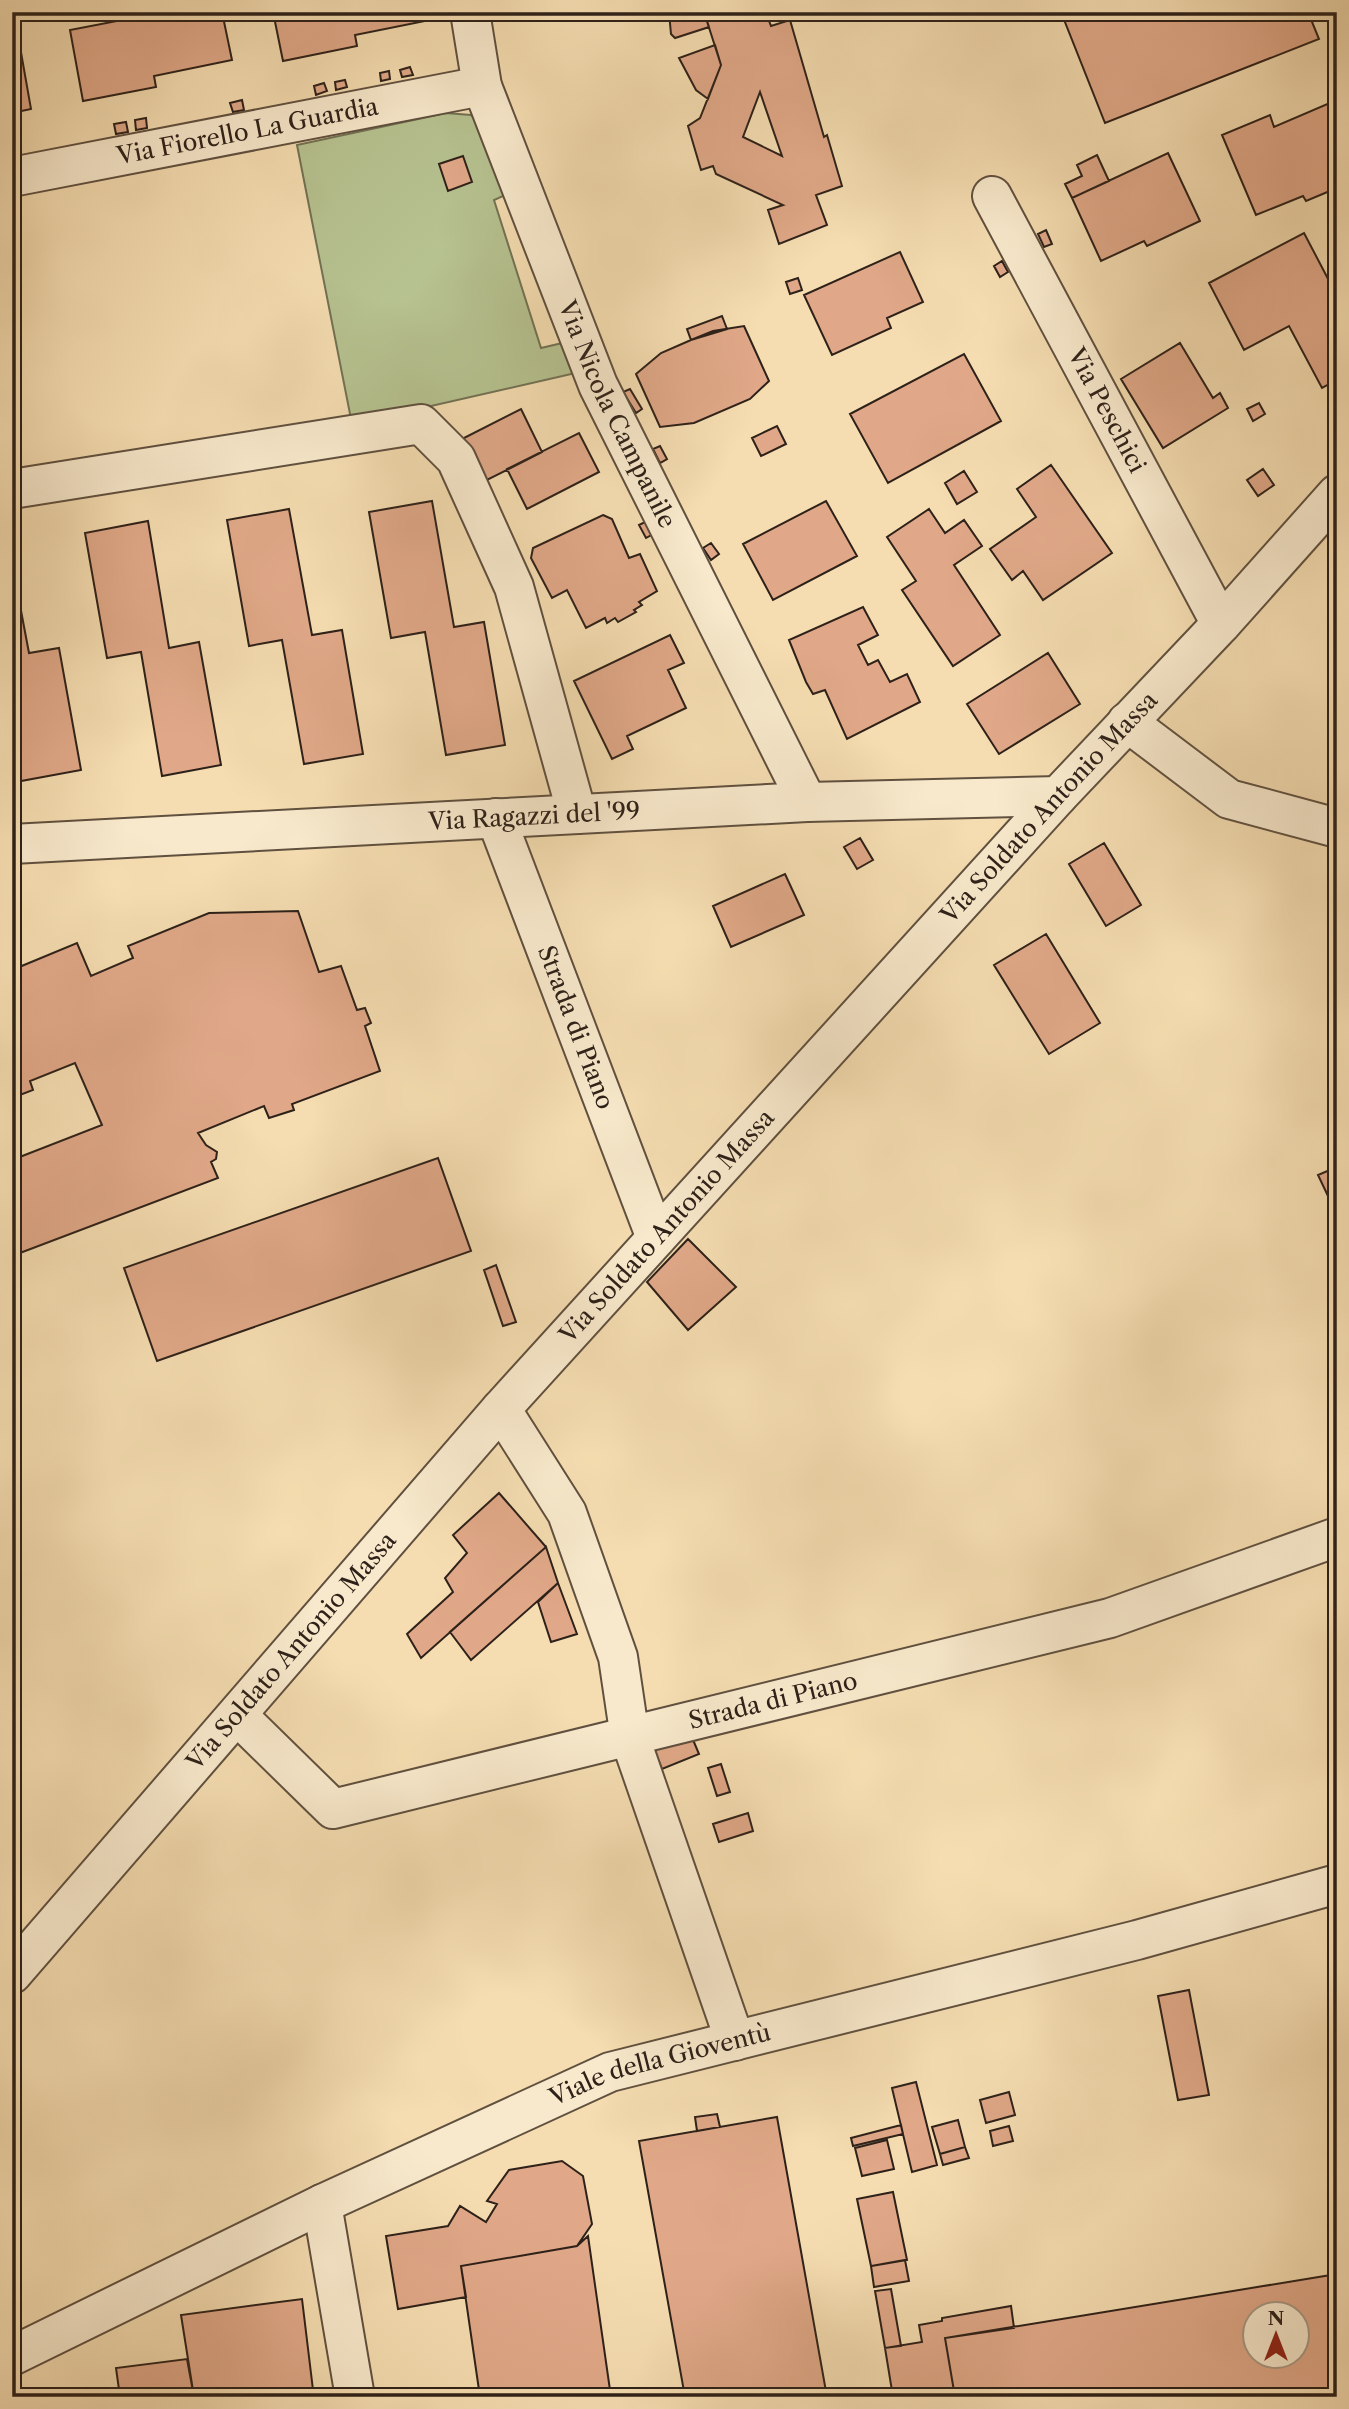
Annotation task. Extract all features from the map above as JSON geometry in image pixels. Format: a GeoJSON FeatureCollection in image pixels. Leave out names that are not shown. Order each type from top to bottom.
{"type":"FeatureCollection","features":[{"type":"Feature","properties":{"kind":"street","name":"Via Nicola Campanile"},"geometry":{"type":"LineString","coordinates":[[470,12],[482,86],[598,385],[807,802]]}},
{"type":"Feature","properties":{"kind":"street","name":"Via Fiorello La Guardia"},"geometry":{"type":"LineString","coordinates":[[12,177],[482,86]]}},
{"type":"Feature","properties":{"kind":"street","name":"Via Peschici"},"geometry":{"type":"LineString","coordinates":[[992,196],[1221,624]]}},
{"type":"Feature","properties":{"kind":"street"},"geometry":{"type":"LineString","coordinates":[[12,489],[421,424],[456,459],[514,586],[577,814]]}},
{"type":"Feature","properties":{"kind":"street","name":"Via Soldato Antonio Massa"},"geometry":{"type":"LineString","coordinates":[[12,1973],[238,1716],[501,1409],[1058,796],[1221,624],[1337,494]]}},
{"type":"Feature","properties":{"kind":"street"},"geometry":{"type":"LineString","coordinates":[[1127,722],[1229,799],[1337,828]]}},
{"type":"Feature","properties":{"kind":"street","name":"Via Ragazzi del '99"},"geometry":{"type":"LineString","coordinates":[[12,844],[807,802],[1058,796]]}},
{"type":"Feature","properties":{"kind":"street","name":"Strada di Piano"},"geometry":{"type":"LineString","coordinates":[[496,818],[656,1238]]}},
{"type":"Feature","properties":{"kind":"street"},"geometry":{"type":"LineString","coordinates":[[501,1409],[567,1513],[618,1657],[631,1738],[735,2041]]}},
{"type":"Feature","properties":{"kind":"street","name":"Strada di Piano"},"geometry":{"type":"LineString","coordinates":[[238,1716],[333,1809],[631,1738],[1110,1618],[1337,1537]]}},
{"type":"Feature","properties":{"kind":"street","name":"Viale della Gioventù"},"geometry":{"type":"LineString","coordinates":[[16,2353],[322,2204],[610,2072],[1138,1940],[1337,1884]]}},
{"type":"Feature","properties":{"kind":"street"},"geometry":{"type":"LineString","coordinates":[[322,2204],[355,2397]]}},
{"type":"Feature","properties":{"kind":"green space"},"geometry":{"type":"Polygon","coordinates":[[[446,113],[471,115],[486,128],[512,192],[494,200],[541,348],[571,341],[580,372],[352,424],[297,145],[446,113]]]}},
{"type":"Feature","properties":{"kind":"building"},"geometry":{"type":"Polygon","coordinates":[[[143,12],[222,12],[232,60],[154,76],[156,87],[83,101],[70,30],[143,16],[143,12]]]}},
{"type":"Feature","properties":{"kind":"building"},"geometry":{"type":"Polygon","coordinates":[[[273,12],[429,12],[430,20],[355,35],[357,46],[283,61],[273,12]]]}},
{"type":"Feature","properties":{"kind":"building"},"geometry":{"type":"Polygon","coordinates":[[[669,12],[704,12],[709,27],[675,38],[671,34],[669,12]]]}},
{"type":"Feature","properties":{"kind":"building"},"geometry":{"type":"Polygon","coordinates":[[[704,12],[770,12],[766,13],[771,26],[790,20],[824,137],[827,135],[842,186],[816,195],[827,225],[779,244],[768,210],[783,205],[716,174],[713,166],[701,170],[688,126],[700,118],[721,65],[704,12]],[[760,92],[743,137],[782,156],[760,92]]]}},
{"type":"Feature","properties":{"kind":"building"},"geometry":{"type":"Polygon","coordinates":[[[1061,12],[1308,12],[1319,39],[1105,123],[1061,12]]]}},
{"type":"Feature","properties":{"kind":"building"},"geometry":{"type":"Polygon","coordinates":[[[19,41],[31,109],[12,113],[12,43],[19,41]]]}},
{"type":"Feature","properties":{"kind":"building"},"geometry":{"type":"Polygon","coordinates":[[[715,45],[721,65],[708,99],[696,90],[679,58],[715,45]]]}},
{"type":"Feature","properties":{"kind":"building"},"geometry":{"type":"Polygon","coordinates":[[[410,67],[413,75],[402,77],[400,70],[410,67]]]}},
{"type":"Feature","properties":{"kind":"building"},"geometry":{"type":"Polygon","coordinates":[[[389,71],[390,79],[381,81],[380,73],[389,71]]]}},
{"type":"Feature","properties":{"kind":"building"},"geometry":{"type":"Polygon","coordinates":[[[345,80],[347,87],[336,90],[335,82],[345,80]]]}},
{"type":"Feature","properties":{"kind":"building"},"geometry":{"type":"Polygon","coordinates":[[[324,83],[327,91],[316,95],[314,86],[324,83]]]}},
{"type":"Feature","properties":{"kind":"building"},"geometry":{"type":"Polygon","coordinates":[[[242,100],[244,110],[233,112],[230,103],[242,100]]]}},
{"type":"Feature","properties":{"kind":"building"},"geometry":{"type":"Polygon","coordinates":[[[1332,102],[1337,114],[1337,188],[1306,201],[1303,196],[1256,215],[1222,135],[1270,115],[1274,127],[1332,102]]]}},
{"type":"Feature","properties":{"kind":"building"},"geometry":{"type":"Polygon","coordinates":[[[146,118],[147,128],[136,130],[135,120],[146,118]]]}},
{"type":"Feature","properties":{"kind":"building"},"geometry":{"type":"Polygon","coordinates":[[[126,122],[128,132],[116,134],[114,124],[126,122]]]}},
{"type":"Feature","properties":{"kind":"building"},"geometry":{"type":"Polygon","coordinates":[[[1168,153],[1200,221],[1147,246],[1144,241],[1101,261],[1072,198],[1168,153]]]}},
{"type":"Feature","properties":{"kind":"building"},"geometry":{"type":"Polygon","coordinates":[[[1097,155],[1109,181],[1072,198],[1065,184],[1082,176],[1077,165],[1097,155]]]}},
{"type":"Feature","properties":{"kind":"building"},"geometry":{"type":"Polygon","coordinates":[[[463,156],[472,182],[448,191],[439,164],[463,156]]]}},
{"type":"Feature","properties":{"kind":"building"},"geometry":{"type":"Polygon","coordinates":[[[1046,230],[1052,244],[1044,247],[1038,234],[1046,230]]]}},
{"type":"Feature","properties":{"kind":"building"},"geometry":{"type":"Polygon","coordinates":[[[1304,233],[1337,296],[1337,380],[1322,388],[1289,326],[1244,350],[1209,283],[1304,233]]]}},
{"type":"Feature","properties":{"kind":"building"},"geometry":{"type":"Polygon","coordinates":[[[900,252],[923,302],[887,318],[891,328],[832,355],[804,295],[900,252]]]}},
{"type":"Feature","properties":{"kind":"building"},"geometry":{"type":"Polygon","coordinates":[[[1002,261],[1008,272],[1000,277],[994,266],[1002,261]]]}},
{"type":"Feature","properties":{"kind":"building"},"geometry":{"type":"Polygon","coordinates":[[[798,278],[802,290],[790,294],[786,282],[798,278]]]}},
{"type":"Feature","properties":{"kind":"building"},"geometry":{"type":"Polygon","coordinates":[[[722,316],[727,329],[691,340],[687,329],[722,316]]]}},
{"type":"Feature","properties":{"kind":"building"},"geometry":{"type":"Polygon","coordinates":[[[744,326],[769,381],[750,399],[694,423],[660,427],[636,374],[661,353],[713,331],[744,326]]]}},
{"type":"Feature","properties":{"kind":"building"},"geometry":{"type":"Polygon","coordinates":[[[1180,343],[1213,398],[1220,393],[1228,408],[1163,448],[1121,379],[1180,343]]]}},
{"type":"Feature","properties":{"kind":"building"},"geometry":{"type":"Polygon","coordinates":[[[964,354],[1001,421],[888,483],[850,414],[964,354]]]}},
{"type":"Feature","properties":{"kind":"building"},"geometry":{"type":"Polygon","coordinates":[[[630,389],[642,409],[636,413],[623,392],[630,389]]]}},
{"type":"Feature","properties":{"kind":"building"},"geometry":{"type":"Polygon","coordinates":[[[1259,403],[1265,414],[1253,421],[1247,409],[1259,403]]]}},
{"type":"Feature","properties":{"kind":"building"},"geometry":{"type":"Polygon","coordinates":[[[521,409],[542,452],[483,482],[462,439],[521,409]]]}},
{"type":"Feature","properties":{"kind":"building"},"geometry":{"type":"Polygon","coordinates":[[[777,426],[786,444],[761,456],[752,438],[777,426]]]}},
{"type":"Feature","properties":{"kind":"building"},"geometry":{"type":"Polygon","coordinates":[[[579,433],[599,472],[527,509],[507,469],[579,433]]]}},
{"type":"Feature","properties":{"kind":"building"},"geometry":{"type":"Polygon","coordinates":[[[660,446],[667,459],[660,463],[653,449],[660,446]]]}},
{"type":"Feature","properties":{"kind":"building"},"geometry":{"type":"Polygon","coordinates":[[[1051,465],[1112,553],[1043,600],[1023,571],[1012,580],[990,549],[1036,517],[1017,489],[1051,465]]]}},
{"type":"Feature","properties":{"kind":"building"},"geometry":{"type":"Polygon","coordinates":[[[1263,469],[1274,485],[1258,496],[1247,480],[1263,469]]]}},
{"type":"Feature","properties":{"kind":"building"},"geometry":{"type":"Polygon","coordinates":[[[964,471],[977,492],[957,504],[945,483],[964,471]]]}},
{"type":"Feature","properties":{"kind":"building"},"geometry":{"type":"Polygon","coordinates":[[[432,501],[454,627],[484,622],[505,745],[446,755],[425,632],[391,638],[369,512],[432,501]]]}},
{"type":"Feature","properties":{"kind":"building"},"geometry":{"type":"Polygon","coordinates":[[[826,501],[857,556],[773,600],[743,544],[826,501]]]}},
{"type":"Feature","properties":{"kind":"building"},"geometry":{"type":"Polygon","coordinates":[[[289,509],[312,635],[342,630],[363,754],[304,764],[282,640],[249,646],[227,520],[289,509]]]}},
{"type":"Feature","properties":{"kind":"building"},"geometry":{"type":"Polygon","coordinates":[[[929,509],[945,533],[964,520],[982,546],[954,565],[1000,635],[953,666],[902,590],[916,581],[887,537],[929,509]]]}},
{"type":"Feature","properties":{"kind":"building"},"geometry":{"type":"Polygon","coordinates":[[[603,515],[612,519],[629,558],[640,554],[657,591],[639,602],[642,605],[634,610],[636,612],[618,622],[615,618],[607,623],[605,618],[586,628],[567,590],[552,598],[531,558],[533,548],[603,515]]]}},
{"type":"Feature","properties":{"kind":"building"},"geometry":{"type":"Polygon","coordinates":[[[649,520],[655,533],[646,538],[639,525],[649,520]]]}},
{"type":"Feature","properties":{"kind":"building"},"geometry":{"type":"Polygon","coordinates":[[[148,521],[169,648],[199,642],[221,765],[162,776],[141,652],[107,658],[85,533],[148,521]]]}},
{"type":"Feature","properties":{"kind":"building"},"geometry":{"type":"Polygon","coordinates":[[[711,543],[719,554],[711,560],[703,548],[711,543]]]}},
{"type":"Feature","properties":{"kind":"building"},"geometry":{"type":"Polygon","coordinates":[[[12,563],[29,653],[59,648],[81,770],[21,781],[12,736],[12,563]]]}},
{"type":"Feature","properties":{"kind":"building"},"geometry":{"type":"Polygon","coordinates":[[[863,607],[878,635],[858,645],[868,665],[878,660],[890,682],[907,674],[920,702],[847,739],[825,690],[813,694],[789,640],[863,607]]]}},
{"type":"Feature","properties":{"kind":"building"},"geometry":{"type":"Polygon","coordinates":[[[670,635],[684,663],[668,670],[686,708],[627,736],[633,749],[612,759],[574,681],[670,635]]]}},
{"type":"Feature","properties":{"kind":"building"},"geometry":{"type":"Polygon","coordinates":[[[1048,653],[1080,704],[999,754],[967,704],[1048,653]]]}},
{"type":"Feature","properties":{"kind":"building"},"geometry":{"type":"Polygon","coordinates":[[[860,838],[873,860],[857,869],[844,847],[860,838]]]}},
{"type":"Feature","properties":{"kind":"building"},"geometry":{"type":"Polygon","coordinates":[[[1104,843],[1141,905],[1106,926],[1069,864],[1104,843]]]}},
{"type":"Feature","properties":{"kind":"building"},"geometry":{"type":"Polygon","coordinates":[[[785,874],[804,915],[731,947],[713,906],[785,874]]]}},
{"type":"Feature","properties":{"kind":"building"},"geometry":{"type":"Polygon","coordinates":[[[298,911],[319,972],[341,966],[357,1010],[365,1008],[371,1023],[365,1026],[380,1071],[292,1104],[294,1110],[269,1118],[264,1106],[198,1133],[206,1145],[217,1152],[216,1159],[211,1162],[218,1178],[12,1256],[12,1160],[102,1125],[75,1063],[30,1081],[33,1090],[12,1098],[12,970],[77,943],[91,976],[133,958],[128,946],[209,913],[298,911]]]}},
{"type":"Feature","properties":{"kind":"building"},"geometry":{"type":"Polygon","coordinates":[[[1046,934],[1100,1023],[1049,1054],[994,965],[1046,934]]]}},
{"type":"Feature","properties":{"kind":"building"},"geometry":{"type":"Polygon","coordinates":[[[438,1158],[471,1251],[157,1361],[124,1268],[438,1158]]]}},
{"type":"Feature","properties":{"kind":"building"},"geometry":{"type":"Polygon","coordinates":[[[1332,1169],[1337,1178],[1337,1215],[1318,1175],[1332,1169]]]}},
{"type":"Feature","properties":{"kind":"building"},"geometry":{"type":"Polygon","coordinates":[[[688,1239],[736,1287],[688,1330],[647,1282],[688,1239]]]}},
{"type":"Feature","properties":{"kind":"building"},"geometry":{"type":"Polygon","coordinates":[[[496,1265],[516,1322],[503,1326],[484,1270],[496,1265]]]}},
{"type":"Feature","properties":{"kind":"building"},"geometry":{"type":"Polygon","coordinates":[[[499,1493],[546,1547],[421,1658],[407,1634],[453,1592],[445,1578],[467,1553],[453,1535],[499,1493]]]}},
{"type":"Feature","properties":{"kind":"building"},"geometry":{"type":"Polygon","coordinates":[[[546,1547],[558,1583],[471,1660],[450,1632],[546,1547]]]}},
{"type":"Feature","properties":{"kind":"building"},"geometry":{"type":"Polygon","coordinates":[[[558,1583],[577,1634],[551,1642],[538,1602],[558,1583]]]}},
{"type":"Feature","properties":{"kind":"building"},"geometry":{"type":"Polygon","coordinates":[[[691,1735],[699,1754],[662,1769],[654,1750],[691,1735]]]}},
{"type":"Feature","properties":{"kind":"building"},"geometry":{"type":"Polygon","coordinates":[[[721,1764],[730,1792],[717,1796],[708,1768],[721,1764]]]}},
{"type":"Feature","properties":{"kind":"building"},"geometry":{"type":"Polygon","coordinates":[[[748,1813],[753,1831],[719,1842],[713,1824],[748,1813]]]}},
{"type":"Feature","properties":{"kind":"building"},"geometry":{"type":"Polygon","coordinates":[[[1189,1990],[1209,2095],[1178,2100],[1158,1996],[1189,1990]]]}},
{"type":"Feature","properties":{"kind":"building"},"geometry":{"type":"Polygon","coordinates":[[[916,2082],[937,2165],[912,2172],[892,2088],[916,2082]]]}},
{"type":"Feature","properties":{"kind":"building"},"geometry":{"type":"Polygon","coordinates":[[[1009,2092],[1015,2115],[986,2123],[980,2100],[1009,2092]]]}},
{"type":"Feature","properties":{"kind":"building"},"geometry":{"type":"Polygon","coordinates":[[[717,2114],[720,2127],[697,2131],[695,2117],[717,2114]]]}},
{"type":"Feature","properties":{"kind":"building"},"geometry":{"type":"Polygon","coordinates":[[[777,2117],[827,2397],[685,2397],[639,2141],[777,2117]]]}},
{"type":"Feature","properties":{"kind":"building"},"geometry":{"type":"Polygon","coordinates":[[[958,2120],[965,2147],[940,2154],[932,2127],[958,2120]]]}},
{"type":"Feature","properties":{"kind":"building"},"geometry":{"type":"Polygon","coordinates":[[[901,2125],[903,2134],[853,2146],[851,2138],[901,2125]]]}},
{"type":"Feature","properties":{"kind":"building"},"geometry":{"type":"Polygon","coordinates":[[[1009,2126],[1013,2141],[993,2146],[990,2131],[1009,2126]]]}},
{"type":"Feature","properties":{"kind":"building"},"geometry":{"type":"Polygon","coordinates":[[[887,2140],[894,2169],[862,2176],[855,2148],[887,2140]]]}},
{"type":"Feature","properties":{"kind":"building"},"geometry":{"type":"Polygon","coordinates":[[[965,2147],[969,2158],[943,2165],[940,2154],[965,2147]]]}},
{"type":"Feature","properties":{"kind":"building"},"geometry":{"type":"Polygon","coordinates":[[[562,2161],[583,2176],[592,2224],[577,2246],[461,2266],[466,2297],[398,2309],[386,2236],[448,2226],[460,2206],[486,2222],[497,2204],[487,2201],[509,2170],[562,2161]]]}},
{"type":"Feature","properties":{"kind":"building"},"geometry":{"type":"Polygon","coordinates":[[[893,2192],[907,2260],[871,2266],[857,2199],[893,2192]]]}},
{"type":"Feature","properties":{"kind":"building"},"geometry":{"type":"Polygon","coordinates":[[[588,2236],[611,2397],[480,2397],[461,2266],[577,2246],[588,2236]]]}},
{"type":"Feature","properties":{"kind":"building"},"geometry":{"type":"Polygon","coordinates":[[[905,2260],[909,2281],[874,2287],[871,2266],[905,2260]]]}},
{"type":"Feature","properties":{"kind":"building"},"geometry":{"type":"Polygon","coordinates":[[[1337,2274],[1337,2397],[955,2397],[945,2338],[1337,2274]]]}},
{"type":"Feature","properties":{"kind":"building"},"geometry":{"type":"Polygon","coordinates":[[[891,2289],[901,2346],[885,2348],[875,2291],[891,2289]]]}},
{"type":"Feature","properties":{"kind":"building"},"geometry":{"type":"Polygon","coordinates":[[[302,2299],[313,2390],[273,2397],[194,2397],[181,2315],[302,2299]]]}},
{"type":"Feature","properties":{"kind":"building"},"geometry":{"type":"Polygon","coordinates":[[[1011,2306],[1014,2328],[945,2338],[955,2397],[893,2397],[885,2348],[922,2342],[919,2325],[942,2321],[942,2318],[1011,2306]]]}},
{"type":"Feature","properties":{"kind":"building"},"geometry":{"type":"Polygon","coordinates":[[[187,2359],[194,2397],[120,2397],[116,2368],[187,2359]]]}},
{"type":"Feature","properties":{"kind":"building"},"geometry":{"type":"Polygon","coordinates":[[[313,2390],[314,2397],[273,2397],[279,2396],[313,2390]]]}}]}
